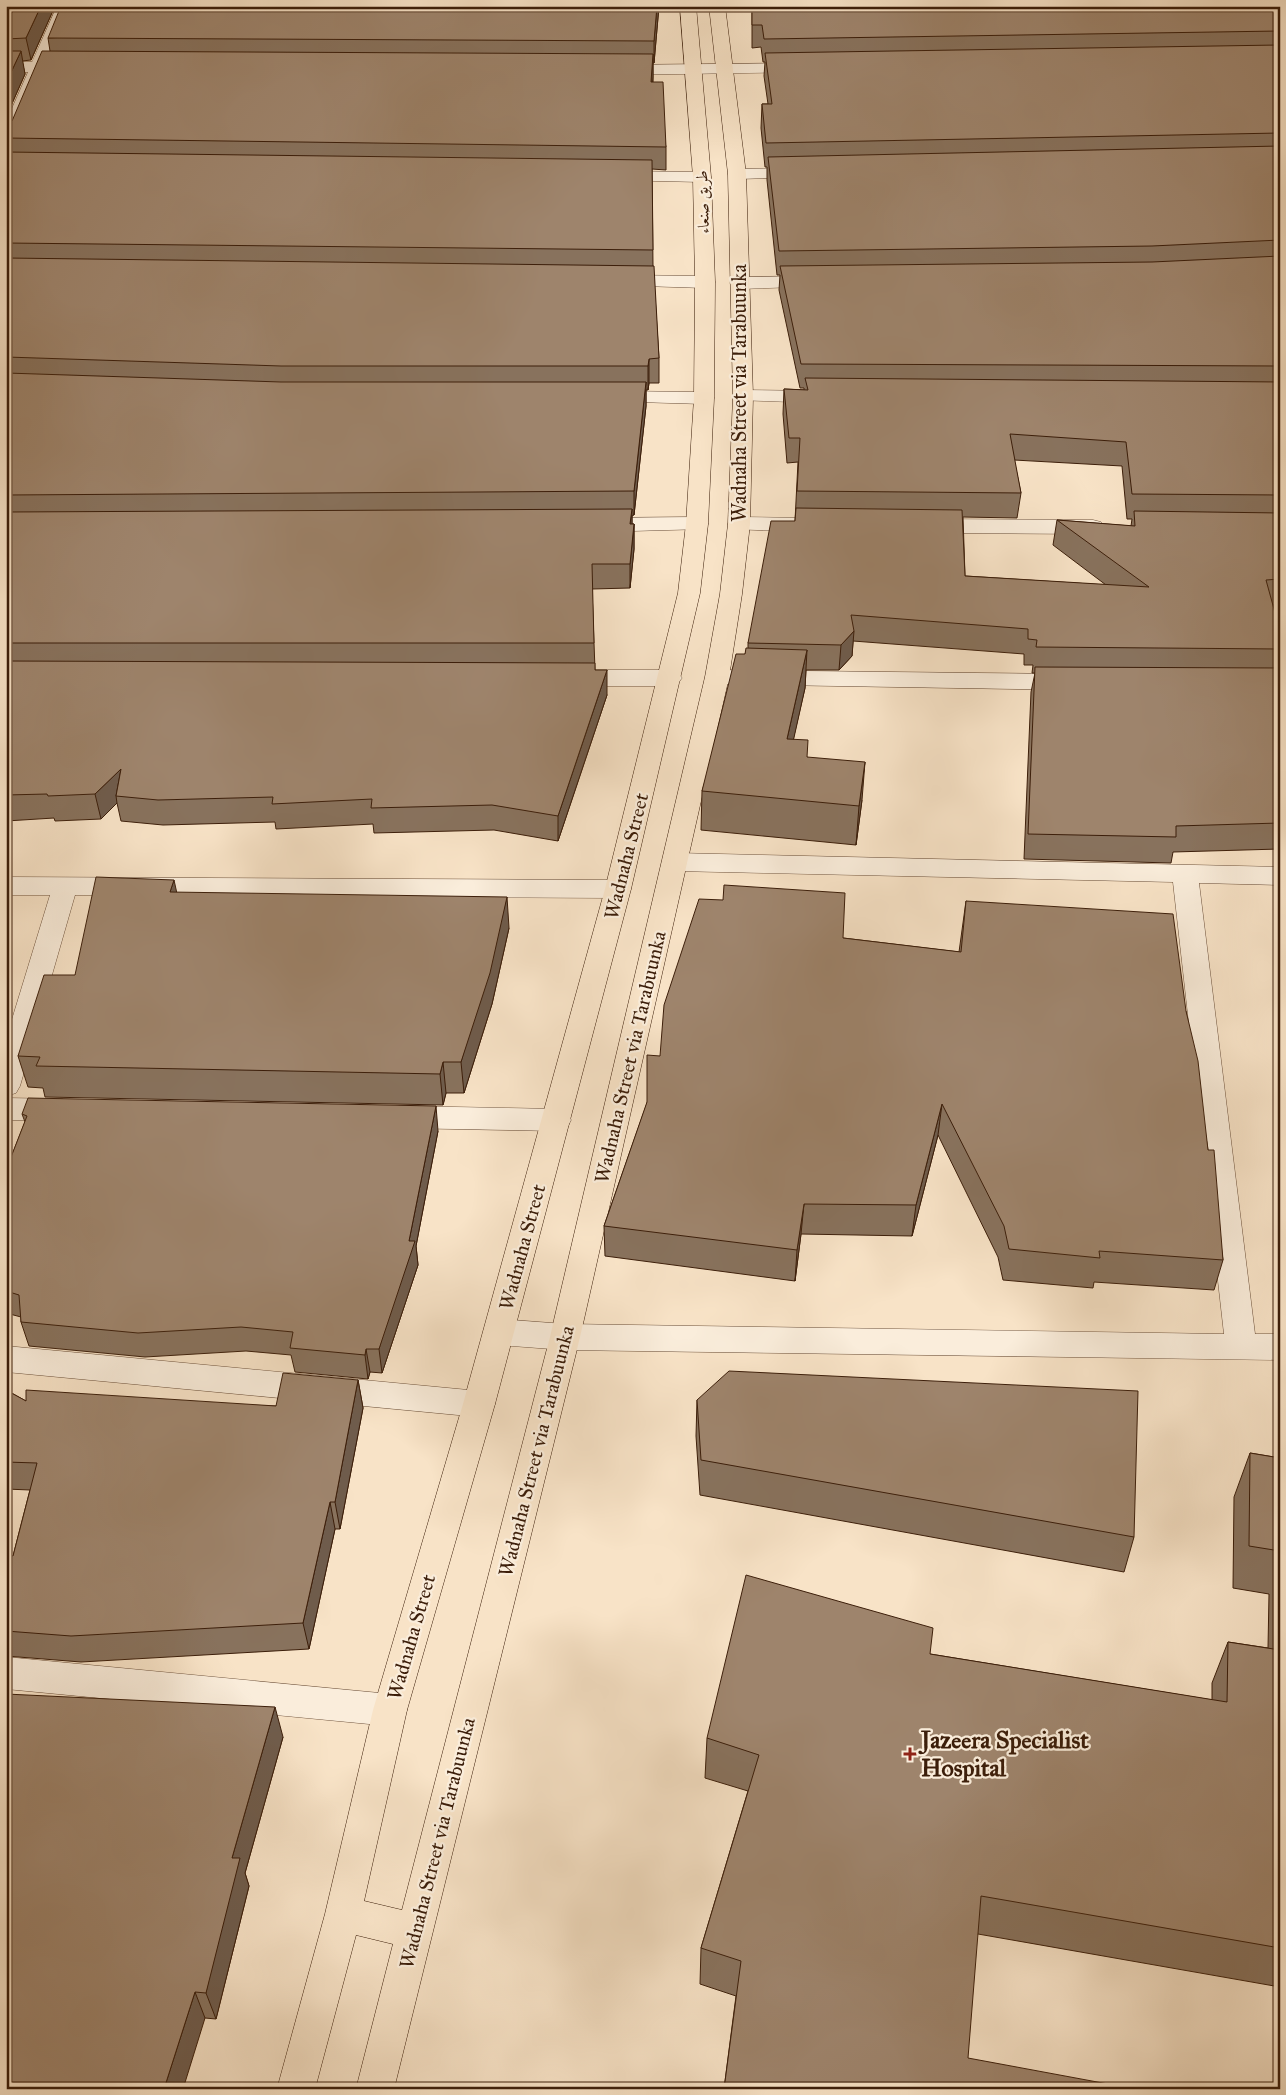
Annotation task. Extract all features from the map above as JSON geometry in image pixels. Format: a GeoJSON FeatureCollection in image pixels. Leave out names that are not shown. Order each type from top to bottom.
{"type":"FeatureCollection","features":[{"type":"Feature","properties":{"kind":"main road"},"geometry":{"type":"LineString","coordinates":[[688,9],[717,9]]}},
{"type":"Feature","properties":{"kind":"main road","name":"طريق صنعاء"},"geometry":{"type":"LineString","coordinates":[[688,9],[702,177],[705,282],[704,398]]}},
{"type":"Feature","properties":{"kind":"main road","name":"Wadnaha Street via Tarabuunka"},"geometry":{"type":"LineString","coordinates":[[375,2089],[565,1337],[675,862],[716,677],[731,594],[739,524],[743,396],[737,174],[717,9]]}},
{"type":"Feature","properties":{"kind":"main road","name":"Wadnaha Street"},"geometry":{"type":"LineString","coordinates":[[296,2089],[344,1914],[390,1710],[480,1404],[618,889],[670,678],[689,593],[697,524],[704,398]]}},
{"type":"Feature","properties":{"kind":"main road"},"geometry":{"type":"LineString","coordinates":[[344,1914],[416,1931]]}},
{"type":"Feature","properties":{"kind":"street"},"geometry":{"type":"LineString","coordinates":[[6,143],[40,68],[65,6]]}},
{"type":"Feature","properties":{"kind":"street"},"geometry":{"type":"LineString","coordinates":[[6,67],[90,68]]}},
{"type":"Feature","properties":{"kind":"street"},"geometry":{"type":"LineString","coordinates":[[595,70],[814,68]]}},
{"type":"Feature","properties":{"kind":"street"},"geometry":{"type":"LineString","coordinates":[[737,174],[825,173]]}},
{"type":"Feature","properties":{"kind":"street"},"geometry":{"type":"LineString","coordinates":[[593,175],[702,177]]}},
{"type":"Feature","properties":{"kind":"street"},"geometry":{"type":"LineString","coordinates":[[595,281],[705,282]]}},
{"type":"Feature","properties":{"kind":"street"},"geometry":{"type":"LineString","coordinates":[[740,283],[830,282]]}},
{"type":"Feature","properties":{"kind":"street"},"geometry":{"type":"LineString","coordinates":[[743,396],[842,397]]}},
{"type":"Feature","properties":{"kind":"street"},"geometry":{"type":"LineString","coordinates":[[589,397],[704,398]]}},
{"type":"Feature","properties":{"kind":"street"},"geometry":{"type":"LineString","coordinates":[[578,525],[697,524]]}},
{"type":"Feature","properties":{"kind":"street"},"geometry":{"type":"LineString","coordinates":[[739,524],[828,525]]}},
{"type":"Feature","properties":{"kind":"street"},"geometry":{"type":"LineString","coordinates":[[906,526],[1113,528]]}},
{"type":"Feature","properties":{"kind":"street"},"geometry":{"type":"LineString","coordinates":[[716,677],[1093,682]]}},
{"type":"Feature","properties":{"kind":"street"},"geometry":{"type":"LineString","coordinates":[[551,678],[670,678]]}},
{"type":"Feature","properties":{"kind":"street"},"geometry":{"type":"LineString","coordinates":[[675,862],[1280,876]]}},
{"type":"Feature","properties":{"kind":"street"},"geometry":{"type":"LineString","coordinates":[[1185,874],[1241,1347]]}},
{"type":"Feature","properties":{"kind":"street"},"geometry":{"type":"LineString","coordinates":[[6,886],[618,889]]}},
{"type":"Feature","properties":{"kind":"street"},"geometry":{"type":"LineString","coordinates":[[6,1086],[65,887]]}},
{"type":"Feature","properties":{"kind":"street"},"geometry":{"type":"LineString","coordinates":[[6,1108],[83,1110]]}},
{"type":"Feature","properties":{"kind":"street"},"geometry":{"type":"LineString","coordinates":[[378,1117],[557,1120]]}},
{"type":"Feature","properties":{"kind":"street"},"geometry":{"type":"LineString","coordinates":[[499,1332],[565,1337],[1280,1347]]}},
{"type":"Feature","properties":{"kind":"street"},"geometry":{"type":"LineString","coordinates":[[6,1359],[480,1404]]}},
{"type":"Feature","properties":{"kind":"street"},"geometry":{"type":"LineString","coordinates":[[6,1673],[390,1710]]}},
{"type":"Feature","properties":{"kind":"building"},"geometry":{"type":"Polygon","coordinates":[[[6,6],[41,6],[26,38],[6,39],[6,6]]]}},
{"type":"Feature","properties":{"kind":"building"},"geometry":{"type":"Polygon","coordinates":[[[61,6],[657,6],[654,41],[48,38],[61,6]]]}},
{"type":"Feature","properties":{"kind":"building"},"geometry":{"type":"Polygon","coordinates":[[[752,6],[1280,6],[1280,31],[764,39],[762,25],[752,25],[752,6]]]}},
{"type":"Feature","properties":{"kind":"building"},"geometry":{"type":"Polygon","coordinates":[[[1280,45],[1280,133],[766,143],[762,104],[772,104],[765,53],[1280,45]]]}},
{"type":"Feature","properties":{"kind":"building"},"geometry":{"type":"Polygon","coordinates":[[[6,51],[21,51],[6,83],[6,51]]]}},
{"type":"Feature","properties":{"kind":"building"},"geometry":{"type":"Polygon","coordinates":[[[42,51],[653,54],[651,82],[663,82],[666,147],[6,138],[6,126],[12,121],[42,51]]]}},
{"type":"Feature","properties":{"kind":"building"},"geometry":{"type":"Polygon","coordinates":[[[1280,146],[1280,240],[1152,246],[779,251],[768,157],[1280,146]]]}},
{"type":"Feature","properties":{"kind":"building"},"geometry":{"type":"Polygon","coordinates":[[[6,152],[652,160],[653,250],[6,243],[6,152]]]}},
{"type":"Feature","properties":{"kind":"building"},"geometry":{"type":"Polygon","coordinates":[[[1280,256],[1280,366],[801,364],[780,266],[1152,262],[1280,256]]]}},
{"type":"Feature","properties":{"kind":"building"},"geometry":{"type":"Polygon","coordinates":[[[6,258],[654,266],[659,358],[649,359],[648,366],[281,366],[6,357],[6,258]]]}},
{"type":"Feature","properties":{"kind":"building"},"geometry":{"type":"Polygon","coordinates":[[[6,373],[281,382],[646,382],[634,491],[6,495],[6,373]]]}},
{"type":"Feature","properties":{"kind":"building"},"geometry":{"type":"Polygon","coordinates":[[[805,378],[1280,382],[1280,495],[1132,494],[1126,442],[1010,434],[1021,493],[797,491],[800,438],[789,438],[784,389],[808,390],[805,378]]]}},
{"type":"Feature","properties":{"kind":"building"},"geometry":{"type":"Polygon","coordinates":[[[796,508],[962,510],[965,576],[1149,587],[1057,520],[1135,526],[1134,511],[1280,513],[1280,579],[1266,580],[1280,631],[1280,649],[1036,647],[1037,640],[1028,639],[1028,629],[851,615],[854,631],[841,645],[748,643],[771,521],[795,521],[796,508]]]}},
{"type":"Feature","properties":{"kind":"building"},"geometry":{"type":"Polygon","coordinates":[[[632,509],[630,524],[634,524],[630,564],[592,564],[594,643],[6,643],[6,512],[632,509]]]}},
{"type":"Feature","properties":{"kind":"building"},"geometry":{"type":"Polygon","coordinates":[[[746,648],[807,650],[787,739],[808,740],[807,757],[865,762],[859,806],[702,791],[736,654],[745,654],[746,648]]]}},
{"type":"Feature","properties":{"kind":"building"},"geometry":{"type":"Polygon","coordinates":[[[6,661],[595,663],[595,670],[607,670],[558,816],[492,805],[371,808],[372,799],[272,804],[273,797],[158,800],[116,796],[121,769],[95,794],[6,795],[6,661]]]}},
{"type":"Feature","properties":{"kind":"building"},"geometry":{"type":"Polygon","coordinates":[[[1035,667],[1280,668],[1280,823],[1176,826],[1176,837],[1028,834],[1035,667]]]}},
{"type":"Feature","properties":{"kind":"building"},"geometry":{"type":"Polygon","coordinates":[[[96,877],[174,880],[170,892],[507,897],[490,973],[461,1062],[443,1062],[440,1074],[36,1066],[40,1057],[18,1056],[44,975],[75,975],[96,877]]]}},
{"type":"Feature","properties":{"kind":"building"},"geometry":{"type":"Polygon","coordinates":[[[724,885],[845,893],[843,938],[961,952],[966,901],[1173,914],[1186,1011],[1198,1061],[1208,1150],[1214,1150],[1223,1260],[1099,1251],[1100,1258],[1009,1249],[1004,1226],[942,1104],[916,1205],[804,1204],[797,1250],[604,1226],[647,1102],[647,1055],[660,1056],[664,1005],[699,899],[723,900],[724,885]]]}},
{"type":"Feature","properties":{"kind":"building"},"geometry":{"type":"Polygon","coordinates":[[[28,1098],[436,1106],[409,1241],[415,1241],[379,1349],[366,1349],[365,1355],[290,1348],[293,1332],[241,1327],[138,1333],[21,1322],[19,1295],[6,1291],[6,1170],[27,1116],[22,1114],[28,1098]]]}},
{"type":"Feature","properties":{"kind":"building"},"geometry":{"type":"Polygon","coordinates":[[[729,1371],[1138,1391],[1134,1537],[701,1460],[697,1400],[729,1371]]]}},
{"type":"Feature","properties":{"kind":"building"},"geometry":{"type":"Polygon","coordinates":[[[283,1373],[358,1380],[335,1502],[330,1502],[303,1623],[71,1636],[6,1631],[6,1555],[13,1556],[37,1463],[6,1462],[6,1390],[26,1401],[26,1390],[276,1406],[283,1373]]]}},
{"type":"Feature","properties":{"kind":"building"},"geometry":{"type":"Polygon","coordinates":[[[1250,1453],[1280,1458],[1280,1551],[1249,1546],[1250,1453]]]}},
{"type":"Feature","properties":{"kind":"building"},"geometry":{"type":"Polygon","coordinates":[[[746,1575],[933,1628],[930,1654],[1227,1702],[1228,1642],[1280,1650],[1280,1948],[981,1896],[968,2058],[1135,2089],[724,2089],[741,1961],[701,1948],[759,1755],[707,1738],[746,1575]]]}},
{"type":"Feature","properties":{"kind":"building"},"geometry":{"type":"Polygon","coordinates":[[[6,1694],[275,1707],[232,1858],[240,1858],[206,1993],[195,1992],[164,2089],[6,2089],[6,1694]]]}},
{"type":"Feature","properties":{"kind":"place","name":"Jazeera Specialist Hospital"},"geometry":{"type":"Point","coordinates":[910,1754]}}]}
